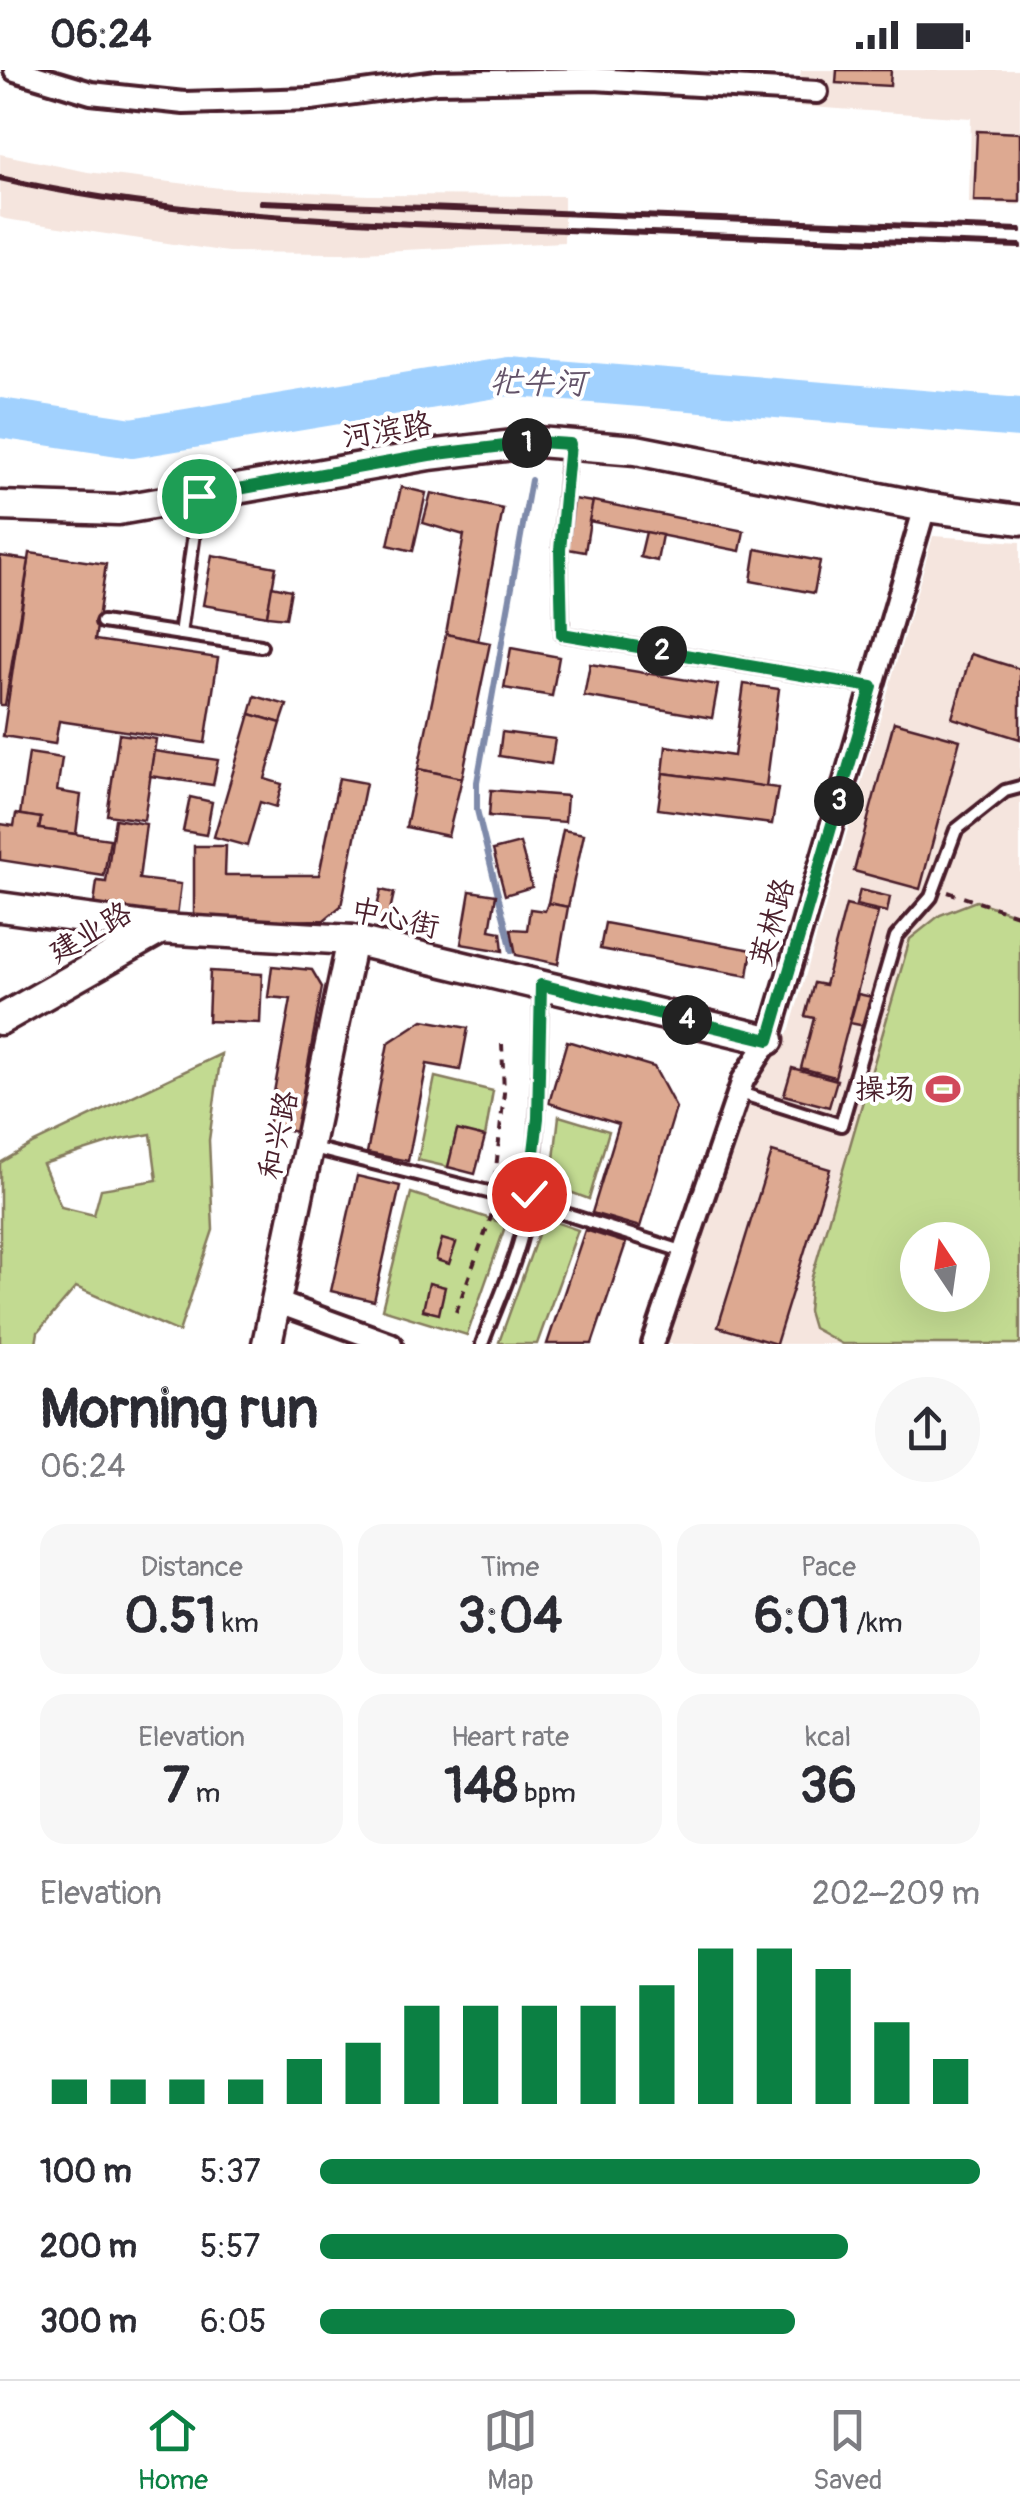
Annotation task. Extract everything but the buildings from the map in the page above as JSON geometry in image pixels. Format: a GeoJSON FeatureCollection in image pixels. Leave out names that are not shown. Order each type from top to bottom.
{"type":"FeatureCollection","features":[{"type":"Feature","properties":{"kind":"street"},"geometry":{"type":"LineString","coordinates":[[14,70],[91,93],[184,103],[310,98],[436,82],[594,79],[817,92]]}},
{"type":"Feature","properties":{"kind":"street","name":"河滨路"},"geometry":{"type":"LineString","coordinates":[[0,506],[118,510],[429,455],[538,442],[636,450],[926,508],[1020,520]]}},
{"type":"Feature","properties":{"kind":"street","name":"英林路"},"geometry":{"type":"LineString","coordinates":[[653,1344],[743,1080],[769,1040],[926,508]]}},
{"type":"Feature","properties":{"kind":"street","name":"中心街"},"geometry":{"type":"LineString","coordinates":[[0,907],[161,929],[352,940],[769,1040]]}},
{"type":"Feature","properties":{"kind":"street","name":"建业路"},"geometry":{"type":"LineString","coordinates":[[0,1020],[161,929]]}},
{"type":"Feature","properties":{"kind":"street","name":"和兴路"},"geometry":{"type":"LineString","coordinates":[[267,1344],[352,940]]}},
{"type":"Feature","properties":{"kind":"street"},"geometry":{"type":"LineString","coordinates":[[276,1302],[391,1344]]}},
{"type":"Feature","properties":{"kind":"lane"},"geometry":{"type":"LineString","coordinates":[[570,444],[560,550],[562,634],[872,687]]}},
{"type":"Feature","properties":{"kind":"lane"},"geometry":{"type":"LineString","coordinates":[[180,634],[199,496]]}},
{"type":"Feature","properties":{"kind":"lane"},"geometry":{"type":"LineString","coordinates":[[102,622],[261,646]]}},
{"type":"Feature","properties":{"kind":"lane"},"geometry":{"type":"LineString","coordinates":[[739,1093],[841,1124],[896,938],[931,897],[956,830],[1005,791],[1020,788]]}},
{"type":"Feature","properties":{"kind":"lane"},"geometry":{"type":"LineString","coordinates":[[482,1344],[522,1237],[528,1202],[538,1118],[541,985]]}},
{"type":"Feature","properties":{"kind":"lane"},"geometry":{"type":"LineString","coordinates":[[308,1147],[528,1202],[684,1252]]}},
{"type":"Feature","properties":{"kind":"path"},"geometry":{"type":"LineString","coordinates":[[934,888],[1020,916]]}},
{"type":"Feature","properties":{"kind":"shaded area"},"geometry":{"type":"Polygon","coordinates":[[[801,70],[1020,70],[1020,205],[969,203],[971,118],[795,106],[801,70]]]}},
{"type":"Feature","properties":{"kind":"shaded area"},"geometry":{"type":"Polygon","coordinates":[[[0,154],[88,172],[220,188],[368,195],[564,196],[564,242],[342,253],[228,252],[5,219],[0,217],[0,154]]]}},
{"type":"Feature","properties":{"kind":"shaded area"},"geometry":{"type":"Polygon","coordinates":[[[933,536],[1020,542],[1020,1344],[660,1344],[741,1108],[790,1029],[933,536]]]}},
{"type":"Feature","properties":{"kind":"green space","name":"操场"},"geometry":{"type":"Polygon","coordinates":[[[976,901],[1020,916],[1020,1344],[842,1344],[813,1328],[808,1311],[811,1280],[910,939],[940,915],[976,901]]]}},
{"type":"Feature","properties":{"kind":"green space"},"geometry":{"type":"Polygon","coordinates":[[[221,1054],[209,1140],[213,1230],[179,1332],[76,1287],[38,1332],[36,1344],[0,1344],[0,1163],[221,1054]],[[151,1134],[118,1140],[43,1164],[61,1207],[94,1215],[101,1189],[157,1180],[151,1134]]]}},
{"type":"Feature","properties":{"kind":"green space"},"geometry":{"type":"Polygon","coordinates":[[[435,1077],[493,1091],[485,1137],[457,1131],[448,1167],[418,1160],[435,1077]]]}},
{"type":"Feature","properties":{"kind":"green space"},"geometry":{"type":"Polygon","coordinates":[[[559,1116],[609,1131],[589,1199],[551,1185],[559,1116]]]}},
{"type":"Feature","properties":{"kind":"green space"},"geometry":{"type":"Polygon","coordinates":[[[411,1193],[506,1224],[467,1335],[382,1309],[411,1193]]]}},
{"type":"Feature","properties":{"kind":"green space"},"geometry":{"type":"Polygon","coordinates":[[[544,1218],[578,1230],[537,1344],[504,1344],[499,1342],[544,1218]]]}},
{"type":"Feature","properties":{"kind":"waterway","name":"牤牛河"},"geometry":{"type":"LineString","coordinates":[[0,418],[132,438],[507,376],[1020,418]]}},
{"type":"Feature","properties":{"kind":"waterway"},"geometry":{"type":"LineString","coordinates":[[512,951],[477,810],[477,782],[531,480]]}},
{"type":"Feature","properties":{"kind":"railway"},"geometry":{"type":"LineString","coordinates":[[0,178],[171,207],[286,217],[1020,246]]}},
{"type":"Feature","properties":{"kind":"railway"},"geometry":{"type":"LineString","coordinates":[[261,202],[1020,230]]}},
{"type":"Feature","properties":{"kind":"place","name":"操场"},"geometry":{"type":"Point","coordinates":[943,1089]}},
{"type":"Feature","properties":{"kind":"route"},"geometry":{"type":"LineString","coordinates":[[199,496],[429,455],[538,442],[570,444],[560,550],[562,634],[872,687],[769,1040],[541,985],[538,1118],[529,1194]]}}]}
